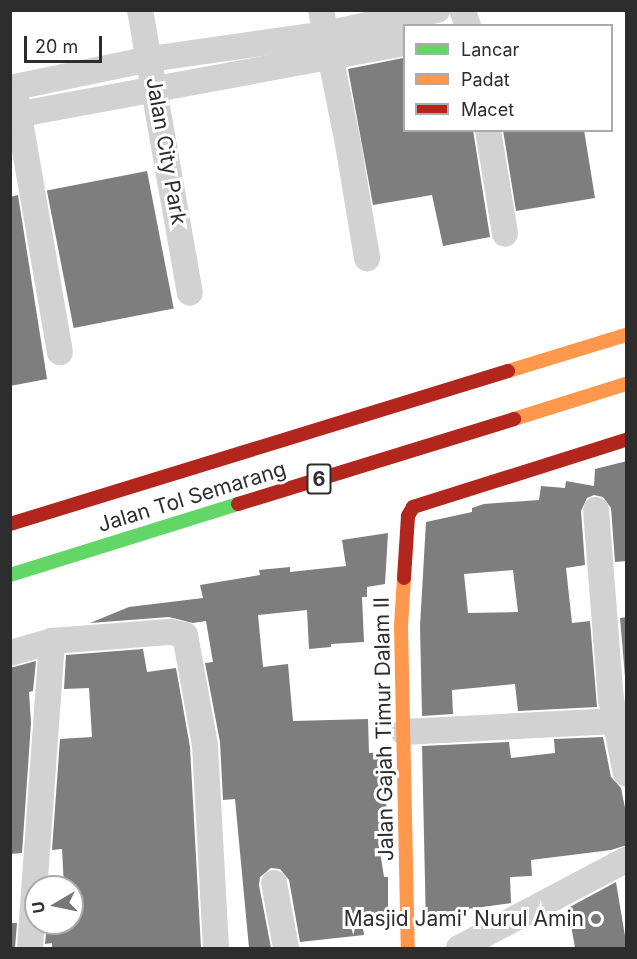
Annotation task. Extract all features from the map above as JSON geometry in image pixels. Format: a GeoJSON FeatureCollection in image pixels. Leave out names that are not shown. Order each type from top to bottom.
{"type":"FeatureCollection","features":[{"type":"Feature","properties":{"kind":"main road","name":"Jalan Tol Semarang"},"geometry":{"type":"LineString","coordinates":[[10,524],[627,335]]}},
{"type":"Feature","properties":{"kind":"main road","name":"Jalan Tol Semarang"},"geometry":{"type":"LineString","coordinates":[[10,575],[627,384]]}},
{"type":"Feature","properties":{"kind":"main road","name":"Jalan Gajah Timur Dalam II"},"geometry":{"type":"LineString","coordinates":[[408,948],[401,626],[408,516],[411,510],[627,440]]}},
{"type":"Feature","properties":{"kind":"street","name":"Jalan City Park"},"geometry":{"type":"LineString","coordinates":[[140,10],[190,293]]}},
{"type":"Feature","properties":{"kind":"street"},"geometry":{"type":"LineString","coordinates":[[60,352],[11,83],[150,59],[325,33],[437,10]]}},
{"type":"Feature","properties":{"kind":"street"},"geometry":{"type":"LineString","coordinates":[[325,33],[348,144],[367,258]]}},
{"type":"Feature","properties":{"kind":"street"},"geometry":{"type":"LineString","coordinates":[[15,115],[155,88],[325,33],[403,43]]}},
{"type":"Feature","properties":{"kind":"street"},"geometry":{"type":"LineString","coordinates":[[488,132],[505,234]]}},
{"type":"Feature","properties":{"kind":"street"},"geometry":{"type":"LineString","coordinates":[[596,510],[608,665],[616,722],[627,774]]}},
{"type":"Feature","properties":{"kind":"street"},"geometry":{"type":"LineString","coordinates":[[10,653],[52,641],[170,632],[185,635],[205,745],[216,948]]}},
{"type":"Feature","properties":{"kind":"street"},"geometry":{"type":"LineString","coordinates":[[30,948],[52,641]]}},
{"type":"Feature","properties":{"kind":"street"},"geometry":{"type":"LineString","coordinates":[[405,732],[616,722]]}},
{"type":"Feature","properties":{"kind":"street"},"geometry":{"type":"LineString","coordinates":[[459,948],[627,860]]}},
{"type":"Feature","properties":{"kind":"street"},"geometry":{"type":"LineString","coordinates":[[274,883],[286,948]]}},
{"type":"Feature","properties":{"kind":"building"},"geometry":{"type":"Polygon","coordinates":[[[403,58],[403,132],[473,132],[490,237],[443,246],[432,195],[373,205],[348,69],[403,58]]]}},
{"type":"Feature","properties":{"kind":"building"},"geometry":{"type":"Polygon","coordinates":[[[503,132],[584,132],[595,198],[516,211],[503,132]]]}},
{"type":"Feature","properties":{"kind":"building"},"geometry":{"type":"Polygon","coordinates":[[[147,171],[174,308],[74,328],[47,190],[147,171]]]}},
{"type":"Feature","properties":{"kind":"building"},"geometry":{"type":"Polygon","coordinates":[[[18,195],[47,379],[10,386],[10,197],[18,195]]]}},
{"type":"Feature","properties":{"kind":"building"},"geometry":{"type":"Polygon","coordinates":[[[627,461],[627,561],[615,562],[611,508],[603,497],[594,495],[587,498],[581,511],[585,565],[566,568],[572,623],[590,621],[597,707],[518,711],[515,684],[452,690],[453,714],[422,716],[420,626],[426,522],[472,512],[472,508],[484,504],[539,500],[541,486],[565,488],[566,481],[594,486],[595,469],[627,461]],[[513,570],[464,574],[468,613],[518,612],[513,570]]]}},
{"type":"Feature","properties":{"kind":"building"},"geometry":{"type":"Polygon","coordinates":[[[388,533],[385,584],[367,587],[367,597],[362,597],[364,642],[331,644],[331,647],[309,649],[307,610],[258,615],[263,667],[288,664],[293,721],[368,719],[369,753],[385,752],[387,831],[377,832],[384,877],[388,877],[388,911],[361,915],[364,935],[300,942],[289,880],[280,869],[271,868],[260,877],[259,885],[271,948],[249,948],[235,799],[223,800],[220,742],[205,663],[213,662],[206,621],[193,623],[169,617],[90,623],[129,607],[203,598],[200,585],[260,575],[259,570],[290,567],[290,572],[346,566],[342,540],[388,533]]]}},
{"type":"Feature","properties":{"kind":"building"},"geometry":{"type":"Polygon","coordinates":[[[627,617],[627,700],[620,618],[627,617]]]}},
{"type":"Feature","properties":{"kind":"building"},"geometry":{"type":"Polygon","coordinates":[[[143,649],[147,672],[176,668],[190,747],[201,948],[52,947],[52,943],[45,944],[46,935],[84,935],[84,875],[63,875],[62,849],[52,850],[60,739],[92,737],[89,688],[64,689],[66,655],[143,649]]]}},
{"type":"Feature","properties":{"kind":"building"},"geometry":{"type":"Polygon","coordinates":[[[36,661],[33,691],[29,692],[31,723],[22,853],[10,854],[10,668],[36,661]]]}},
{"type":"Feature","properties":{"kind":"building"},"geometry":{"type":"Polygon","coordinates":[[[603,737],[611,777],[621,788],[627,818],[627,845],[611,850],[531,860],[532,876],[510,877],[511,903],[445,912],[446,925],[426,927],[422,746],[509,742],[511,758],[555,753],[554,739],[603,737]]]}},
{"type":"Feature","properties":{"kind":"building","name":"Masjid Jami' Nurul Amin"},"geometry":{"type":"Polygon","coordinates":[[[616,882],[627,948],[575,948],[568,908],[616,882]]]}},
{"type":"Feature","properties":{"kind":"building"},"geometry":{"type":"Polygon","coordinates":[[[10,923],[17,923],[15,948],[10,948],[10,923]]]}},
{"type":"Feature","properties":{"kind":"traffic: fast"},"geometry":{"type":"LineString","coordinates":[[10,575],[238,504]]}},
{"type":"Feature","properties":{"kind":"traffic: slow"},"geometry":{"type":"LineString","coordinates":[[508,371],[626,335]]}},
{"type":"Feature","properties":{"kind":"traffic: slow"},"geometry":{"type":"LineString","coordinates":[[514,419],[626,384]]}},
{"type":"Feature","properties":{"kind":"traffic: slow"},"geometry":{"type":"LineString","coordinates":[[404,578],[401,626],[408,948]]}},
{"type":"Feature","properties":{"kind":"traffic: jam"},"geometry":{"type":"LineString","coordinates":[[10,524],[508,371]]}},
{"type":"Feature","properties":{"kind":"traffic: jam"},"geometry":{"type":"LineString","coordinates":[[238,504],[514,419]]}},
{"type":"Feature","properties":{"kind":"traffic: jam"},"geometry":{"type":"LineString","coordinates":[[404,578],[408,516],[413,507],[626,440]]}},
{"type":"Feature","properties":{"kind":"place","name":"Masjid Jami' Nurul Amin"},"geometry":{"type":"Point","coordinates":[596,919]}}]}
